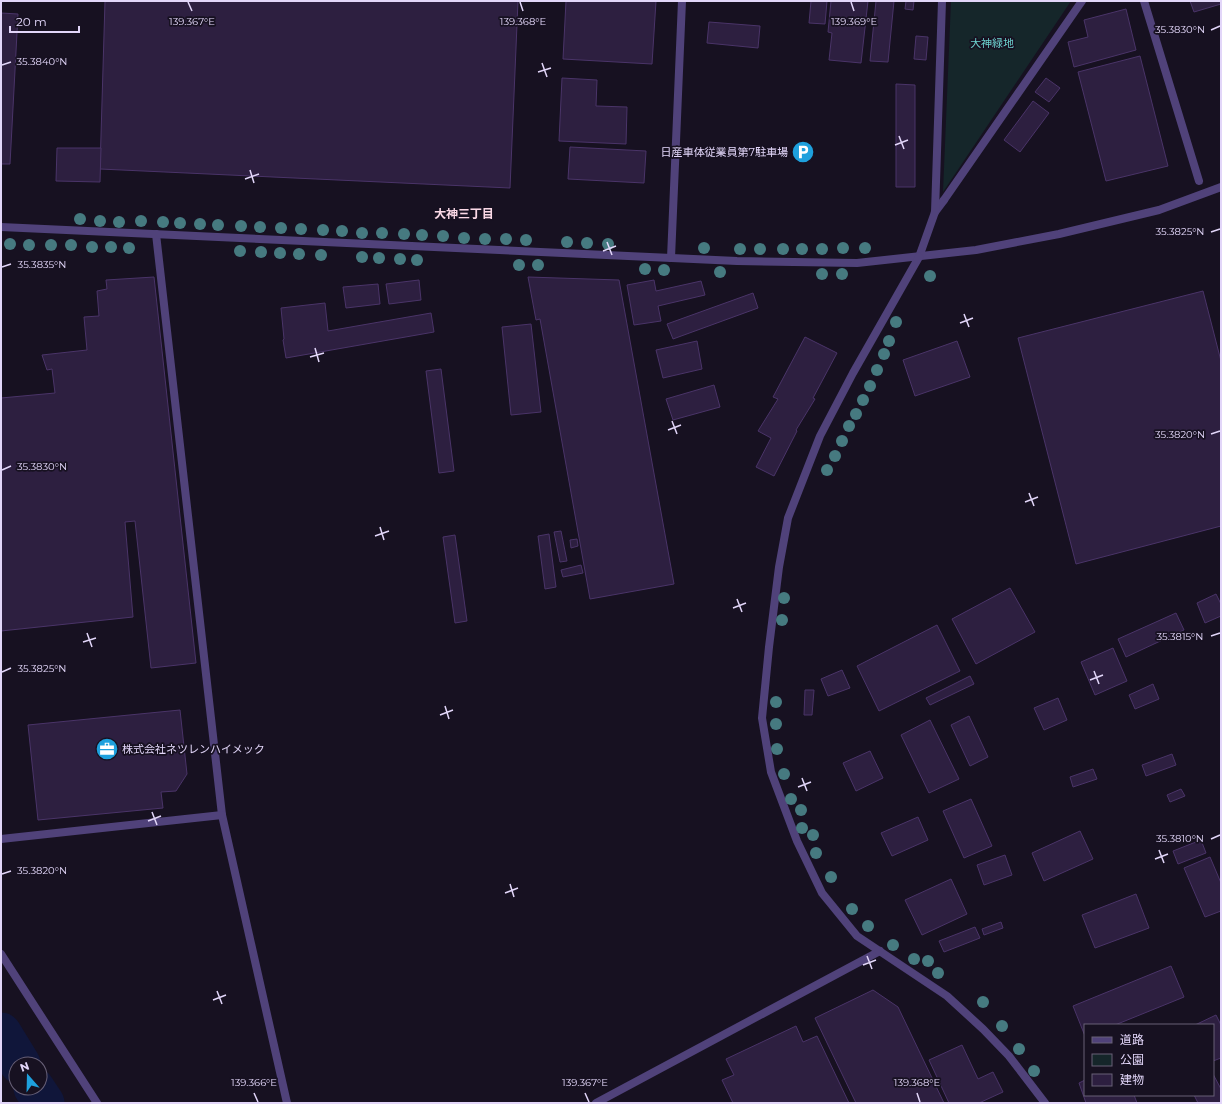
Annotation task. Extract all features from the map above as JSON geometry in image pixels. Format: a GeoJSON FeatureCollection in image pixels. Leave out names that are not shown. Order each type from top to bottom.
{"type":"FeatureCollection","features":[{"type":"Feature","properties":{"kind":"street"},"geometry":{"type":"LineString","coordinates":[[671,258],[682,1]]}},
{"type":"Feature","properties":{"kind":"street"},"geometry":{"type":"LineString","coordinates":[[935,212],[942,1]]}},
{"type":"Feature","properties":{"kind":"street"},"geometry":{"type":"LineString","coordinates":[[1045,1103],[1008,1056],[983,1029],[947,996],[857,936],[822,893],[797,841],[771,772],[762,718],[777,583],[788,518],[820,436],[853,372],[919,256],[935,212],[1082,1]]}},
{"type":"Feature","properties":{"kind":"street"},"geometry":{"type":"LineString","coordinates":[[1144,1],[1199,181]]}},
{"type":"Feature","properties":{"kind":"street"},"geometry":{"type":"LineString","coordinates":[[1,227],[737,261],[857,263],[976,250],[1059,234],[1159,210],[1221,187]]}},
{"type":"Feature","properties":{"kind":"street"},"geometry":{"type":"LineString","coordinates":[[156,234],[222,816],[287,1103]]}},
{"type":"Feature","properties":{"kind":"street"},"geometry":{"type":"LineString","coordinates":[[1,840],[222,816]]}},
{"type":"Feature","properties":{"kind":"street"},"geometry":{"type":"LineString","coordinates":[[596,1103],[880,951]]}},
{"type":"Feature","properties":{"kind":"street"},"geometry":{"type":"LineString","coordinates":[[1,954],[97,1103]]}},
{"type":"Feature","properties":{"kind":"green space","name":"大神緑地"},"geometry":{"type":"Polygon","coordinates":[[[951,1],[1071,1],[943,192],[951,1]]]}},
{"type":"Feature","properties":{"kind":"building"},"geometry":{"type":"Polygon","coordinates":[[[105,1],[518,1],[510,188],[100,169],[105,1]]]}},
{"type":"Feature","properties":{"kind":"building"},"geometry":{"type":"Polygon","coordinates":[[[566,1],[656,1],[652,64],[563,59],[566,1]]]}},
{"type":"Feature","properties":{"kind":"building"},"geometry":{"type":"Polygon","coordinates":[[[811,1],[827,1],[825,24],[809,23],[811,1]]]}},
{"type":"Feature","properties":{"kind":"building"},"geometry":{"type":"Polygon","coordinates":[[[831,1],[868,1],[861,63],[829,60],[832,33],[828,32],[831,1]]]}},
{"type":"Feature","properties":{"kind":"building"},"geometry":{"type":"Polygon","coordinates":[[[876,1],[894,1],[888,62],[870,61],[876,1]]]}},
{"type":"Feature","properties":{"kind":"building"},"geometry":{"type":"Polygon","coordinates":[[[906,1],[914,1],[913,10],[905,9],[906,1]]]}},
{"type":"Feature","properties":{"kind":"building"},"geometry":{"type":"Polygon","coordinates":[[[1190,1],[1221,1],[1221,4],[1194,12],[1190,1]]]}},
{"type":"Feature","properties":{"kind":"building"},"geometry":{"type":"Polygon","coordinates":[[[1126,9],[1136,50],[1074,67],[1068,42],[1088,37],[1084,20],[1126,9]]]}},
{"type":"Feature","properties":{"kind":"building"},"geometry":{"type":"Polygon","coordinates":[[[1,13],[18,14],[10,164],[1,164],[1,13]]]}},
{"type":"Feature","properties":{"kind":"building"},"geometry":{"type":"Polygon","coordinates":[[[709,22],[760,26],[758,48],[707,43],[709,22]]]}},
{"type":"Feature","properties":{"kind":"building"},"geometry":{"type":"Polygon","coordinates":[[[916,36],[928,37],[926,60],[914,59],[916,36]]]}},
{"type":"Feature","properties":{"kind":"building"},"geometry":{"type":"Polygon","coordinates":[[[1140,56],[1168,166],[1106,181],[1078,72],[1140,56]]]}},
{"type":"Feature","properties":{"kind":"building"},"geometry":{"type":"Polygon","coordinates":[[[562,78],[597,80],[596,106],[627,107],[626,144],[559,141],[562,78]]]}},
{"type":"Feature","properties":{"kind":"building"},"geometry":{"type":"Polygon","coordinates":[[[1046,78],[1060,88],[1049,102],[1035,92],[1046,78]]]}},
{"type":"Feature","properties":{"kind":"building"},"geometry":{"type":"Polygon","coordinates":[[[896,84],[915,85],[915,187],[896,187],[896,84]]]}},
{"type":"Feature","properties":{"kind":"building"},"geometry":{"type":"Polygon","coordinates":[[[1033,101],[1049,113],[1020,152],[1004,140],[1033,101]]]}},
{"type":"Feature","properties":{"kind":"building"},"geometry":{"type":"Polygon","coordinates":[[[570,147],[646,151],[644,183],[568,179],[570,147]]]}},
{"type":"Feature","properties":{"kind":"building"},"geometry":{"type":"Polygon","coordinates":[[[57,148],[101,148],[100,182],[56,181],[57,148]]]}},
{"type":"Feature","properties":{"kind":"building"},"geometry":{"type":"Polygon","coordinates":[[[154,277],[196,663],[151,668],[135,521],[125,522],[133,617],[1,631],[1,398],[55,393],[52,369],[47,370],[42,355],[87,350],[84,317],[99,316],[97,291],[107,289],[106,280],[154,277]]]}},
{"type":"Feature","properties":{"kind":"building"},"geometry":{"type":"Polygon","coordinates":[[[528,277],[619,280],[674,584],[590,599],[540,319],[536,320],[528,277]]]}},
{"type":"Feature","properties":{"kind":"building"},"geometry":{"type":"Polygon","coordinates":[[[419,280],[421,300],[389,304],[386,284],[419,280]]]}},
{"type":"Feature","properties":{"kind":"building"},"geometry":{"type":"Polygon","coordinates":[[[654,280],[656,291],[701,281],[705,295],[658,306],[661,321],[634,325],[627,285],[654,280]]]}},
{"type":"Feature","properties":{"kind":"building"},"geometry":{"type":"Polygon","coordinates":[[[378,284],[380,304],[346,308],[343,287],[378,284]]]}},
{"type":"Feature","properties":{"kind":"building"},"geometry":{"type":"Polygon","coordinates":[[[1203,291],[1221,361],[1221,526],[1076,564],[1018,338],[1203,291]]]}},
{"type":"Feature","properties":{"kind":"building"},"geometry":{"type":"Polygon","coordinates":[[[753,293],[758,308],[673,339],[667,324],[753,293]]]}},
{"type":"Feature","properties":{"kind":"building"},"geometry":{"type":"Polygon","coordinates":[[[325,303],[328,331],[431,313],[434,332],[286,358],[281,308],[325,303]]]}},
{"type":"Feature","properties":{"kind":"building"},"geometry":{"type":"Polygon","coordinates":[[[531,324],[541,412],[511,415],[502,327],[531,324]]]}},
{"type":"Feature","properties":{"kind":"building"},"geometry":{"type":"Polygon","coordinates":[[[805,337],[837,353],[813,398],[815,399],[796,430],[797,431],[774,476],[756,467],[771,438],[758,431],[778,399],[773,397],[805,337]]]}},
{"type":"Feature","properties":{"kind":"building"},"geometry":{"type":"Polygon","coordinates":[[[697,341],[702,369],[663,378],[656,350],[697,341]]]}},
{"type":"Feature","properties":{"kind":"building"},"geometry":{"type":"Polygon","coordinates":[[[957,341],[970,377],[915,396],[903,360],[957,341]]]}},
{"type":"Feature","properties":{"kind":"building"},"geometry":{"type":"Polygon","coordinates":[[[441,369],[454,471],[439,473],[426,371],[441,369]]]}},
{"type":"Feature","properties":{"kind":"building"},"geometry":{"type":"Polygon","coordinates":[[[714,385],[720,407],[673,420],[666,399],[714,385]]]}},
{"type":"Feature","properties":{"kind":"building"},"geometry":{"type":"Polygon","coordinates":[[[561,531],[567,561],[560,562],[554,532],[561,531]]]}},
{"type":"Feature","properties":{"kind":"building"},"geometry":{"type":"Polygon","coordinates":[[[549,534],[556,587],[545,589],[538,536],[549,534]]]}},
{"type":"Feature","properties":{"kind":"building"},"geometry":{"type":"Polygon","coordinates":[[[455,535],[467,621],[455,623],[443,537],[455,535]]]}},
{"type":"Feature","properties":{"kind":"building"},"geometry":{"type":"Polygon","coordinates":[[[577,539],[578,546],[571,548],[570,540],[577,539]]]}},
{"type":"Feature","properties":{"kind":"building"},"geometry":{"type":"Polygon","coordinates":[[[581,565],[583,573],[563,577],[561,570],[581,565]]]}},
{"type":"Feature","properties":{"kind":"building"},"geometry":{"type":"Polygon","coordinates":[[[1010,588],[1035,632],[976,664],[952,619],[1010,588]]]}},
{"type":"Feature","properties":{"kind":"building"},"geometry":{"type":"Polygon","coordinates":[[[1216,594],[1221,604],[1221,616],[1205,623],[1197,603],[1216,594]]]}},
{"type":"Feature","properties":{"kind":"building"},"geometry":{"type":"Polygon","coordinates":[[[1176,613],[1184,630],[1126,657],[1118,639],[1176,613]]]}},
{"type":"Feature","properties":{"kind":"building"},"geometry":{"type":"Polygon","coordinates":[[[937,625],[960,671],[879,711],[857,666],[937,625]]]}},
{"type":"Feature","properties":{"kind":"building"},"geometry":{"type":"Polygon","coordinates":[[[1113,648],[1127,681],[1095,695],[1081,662],[1113,648]]]}},
{"type":"Feature","properties":{"kind":"building"},"geometry":{"type":"Polygon","coordinates":[[[842,670],[850,688],[828,696],[821,679],[842,670]]]}},
{"type":"Feature","properties":{"kind":"building"},"geometry":{"type":"Polygon","coordinates":[[[970,676],[974,684],[930,705],[926,698],[970,676]]]}},
{"type":"Feature","properties":{"kind":"building"},"geometry":{"type":"Polygon","coordinates":[[[1153,684],[1159,699],[1135,709],[1129,695],[1153,684]]]}},
{"type":"Feature","properties":{"kind":"building"},"geometry":{"type":"Polygon","coordinates":[[[805,690],[814,690],[812,715],[804,715],[805,690]]]}},
{"type":"Feature","properties":{"kind":"building"},"geometry":{"type":"Polygon","coordinates":[[[1058,698],[1067,720],[1044,730],[1034,708],[1058,698]]]}},
{"type":"Feature","properties":{"kind":"building","name":"株式会社ネツレンハイメック"},"geometry":{"type":"Polygon","coordinates":[[[180,710],[187,774],[176,791],[161,792],[163,808],[38,820],[28,725],[180,710]]]}},
{"type":"Feature","properties":{"kind":"building"},"geometry":{"type":"Polygon","coordinates":[[[969,716],[988,757],[970,766],[951,725],[969,716]]]}},
{"type":"Feature","properties":{"kind":"building"},"geometry":{"type":"Polygon","coordinates":[[[930,720],[959,779],[929,793],[901,735],[930,720]]]}},
{"type":"Feature","properties":{"kind":"building"},"geometry":{"type":"Polygon","coordinates":[[[870,751],[883,778],[856,791],[843,763],[870,751]]]}},
{"type":"Feature","properties":{"kind":"building"},"geometry":{"type":"Polygon","coordinates":[[[1172,754],[1176,765],[1146,776],[1142,765],[1172,754]]]}},
{"type":"Feature","properties":{"kind":"building"},"geometry":{"type":"Polygon","coordinates":[[[1093,769],[1097,779],[1073,787],[1070,777],[1093,769]]]}},
{"type":"Feature","properties":{"kind":"building"},"geometry":{"type":"Polygon","coordinates":[[[1181,789],[1185,796],[1170,802],[1167,795],[1181,789]]]}},
{"type":"Feature","properties":{"kind":"building"},"geometry":{"type":"Polygon","coordinates":[[[971,799],[992,846],[964,858],[943,811],[971,799]]]}},
{"type":"Feature","properties":{"kind":"building"},"geometry":{"type":"Polygon","coordinates":[[[918,817],[928,840],[892,856],[881,833],[918,817]]]}},
{"type":"Feature","properties":{"kind":"building"},"geometry":{"type":"Polygon","coordinates":[[[1080,831],[1093,859],[1044,881],[1032,853],[1080,831]]]}},
{"type":"Feature","properties":{"kind":"building"},"geometry":{"type":"Polygon","coordinates":[[[1201,840],[1206,853],[1178,864],[1173,851],[1201,840]]]}},
{"type":"Feature","properties":{"kind":"building"},"geometry":{"type":"Polygon","coordinates":[[[1005,855],[1012,875],[984,885],[977,865],[1005,855]]]}},
{"type":"Feature","properties":{"kind":"building"},"geometry":{"type":"Polygon","coordinates":[[[1210,857],[1221,883],[1221,911],[1205,917],[1184,868],[1210,857]]]}},
{"type":"Feature","properties":{"kind":"building"},"geometry":{"type":"Polygon","coordinates":[[[951,879],[967,914],[922,935],[905,900],[951,879]]]}},
{"type":"Feature","properties":{"kind":"building"},"geometry":{"type":"Polygon","coordinates":[[[1136,894],[1149,928],[1095,948],[1082,915],[1136,894]]]}},
{"type":"Feature","properties":{"kind":"building"},"geometry":{"type":"Polygon","coordinates":[[[1001,922],[1003,928],[984,935],[982,929],[1001,922]]]}},
{"type":"Feature","properties":{"kind":"building"},"geometry":{"type":"Polygon","coordinates":[[[975,927],[980,938],[944,952],[939,941],[975,927]]]}},
{"type":"Feature","properties":{"kind":"building"},"geometry":{"type":"Polygon","coordinates":[[[1171,966],[1184,997],[1117,1024],[1084,1024],[1084,1034],[1073,1006],[1171,966]]]}},
{"type":"Feature","properties":{"kind":"building"},"geometry":{"type":"Polygon","coordinates":[[[873,990],[898,1007],[944,1103],[856,1103],[815,1018],[873,990]]]}},
{"type":"Feature","properties":{"kind":"building"},"geometry":{"type":"Polygon","coordinates":[[[1216,1015],[1221,1025],[1221,1058],[1214,1061],[1214,1024],[1197,1024],[1216,1015]]]}},
{"type":"Feature","properties":{"kind":"building"},"geometry":{"type":"Polygon","coordinates":[[[796,1026],[803,1042],[817,1036],[849,1103],[733,1103],[722,1080],[734,1075],[726,1059],[796,1026]]]}},
{"type":"Feature","properties":{"kind":"building"},"geometry":{"type":"Polygon","coordinates":[[[962,1045],[978,1079],[993,1072],[1003,1092],[979,1103],[949,1103],[929,1060],[962,1045]]]}},
{"type":"Feature","properties":{"kind":"building"},"geometry":{"type":"Polygon","coordinates":[[[1214,1076],[1221,1089],[1221,1103],[1198,1103],[1194,1096],[1214,1096],[1214,1076]]]}},
{"type":"Feature","properties":{"kind":"building"},"geometry":{"type":"Polygon","coordinates":[[[1084,1080],[1084,1096],[1134,1096],[1137,1103],[1086,1103],[1079,1083],[1084,1080]]]}},
{"type":"Feature","properties":{"kind":"waterway"},"geometry":{"type":"LineString","coordinates":[[1,1033],[15,1056]]}},
{"type":"Feature","properties":{"kind":"waterway"},"geometry":{"type":"LineString","coordinates":[[39,1096],[44,1103]]}},
{"type":"Feature","properties":{"kind":"place","name":"日産車体従業員第7駐車場"},"geometry":{"type":"Point","coordinates":[803,152]}},
{"type":"Feature","properties":{"kind":"place","name":"株式会社ネツレンハイメック"},"geometry":{"type":"Point","coordinates":[107,749]}},
{"type":"Feature","properties":{"kind":"district","name":"大神三丁目"},"geometry":{"type":"Point","coordinates":[464,213]}}]}
